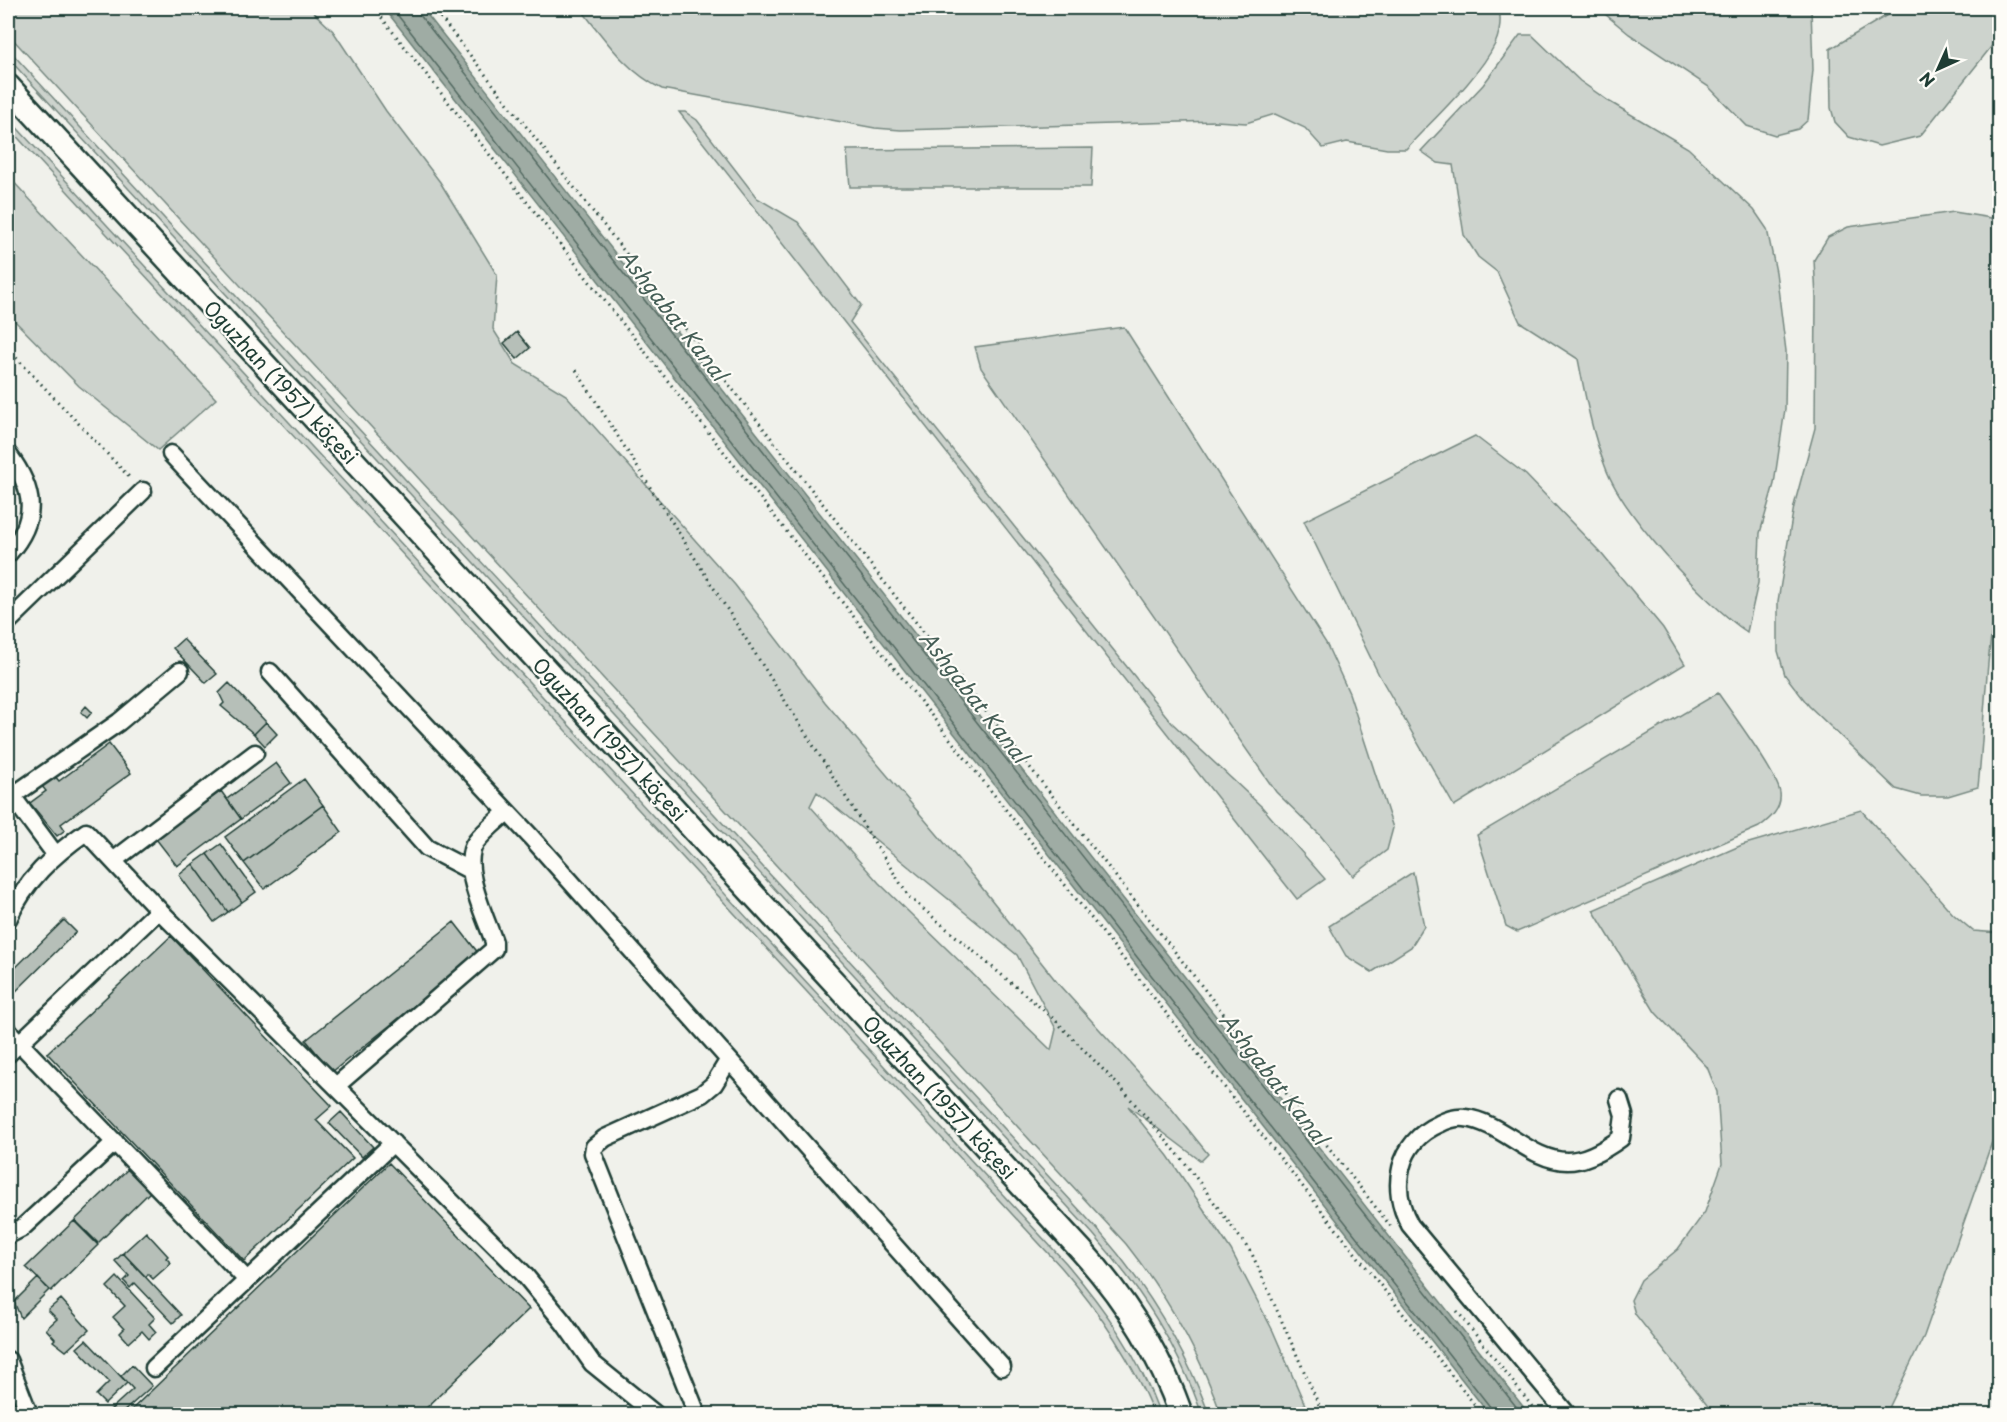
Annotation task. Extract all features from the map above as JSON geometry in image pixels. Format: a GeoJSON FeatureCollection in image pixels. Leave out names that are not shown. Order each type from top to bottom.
{"type":"FeatureCollection","features":[{"type":"Feature","properties":{"kind":"main road","name":"Oguzhan (1957) köçesi"},"geometry":{"type":"LineString","coordinates":[[8,86],[1094,1264],[1146,1336],[1181,1414]]}},
{"type":"Feature","properties":{"kind":"lane"},"geometry":{"type":"LineString","coordinates":[[8,454],[18,467],[28,491],[30,510],[29,525],[8,554]]}},
{"type":"Feature","properties":{"kind":"lane"},"geometry":{"type":"LineString","coordinates":[[171,454],[507,812],[1002,1367]]}},
{"type":"Feature","properties":{"kind":"lane"},"geometry":{"type":"LineString","coordinates":[[8,622],[143,492]]}},
{"type":"Feature","properties":{"kind":"lane"},"geometry":{"type":"LineString","coordinates":[[55,854],[10,797],[119,722],[180,671]]}},
{"type":"Feature","properties":{"kind":"lane"},"geometry":{"type":"LineString","coordinates":[[270,672],[427,848],[471,871]]}},
{"type":"Feature","properties":{"kind":"lane"},"geometry":{"type":"LineString","coordinates":[[113,861],[255,753]]}},
{"type":"Feature","properties":{"kind":"lane"},"geometry":{"type":"LineString","coordinates":[[336,1086],[494,949],[494,942],[471,871],[471,854],[475,843],[507,812]]}},
{"type":"Feature","properties":{"kind":"lane"},"geometry":{"type":"LineString","coordinates":[[8,919],[16,900],[55,854],[86,832],[159,910],[523,1273],[564,1323],[592,1363],[655,1414]]}},
{"type":"Feature","properties":{"kind":"lane"},"geometry":{"type":"LineString","coordinates":[[159,910],[11,1042],[115,1142],[247,1280]]}},
{"type":"Feature","properties":{"kind":"lane"},"geometry":{"type":"LineString","coordinates":[[697,1414],[593,1153],[594,1147],[605,1138],[702,1094],[714,1084],[728,1061]]}},
{"type":"Feature","properties":{"kind":"lane"},"geometry":{"type":"LineString","coordinates":[[1567,1414],[1410,1224],[1402,1210],[1398,1191],[1401,1167],[1405,1153],[1415,1139],[1431,1127],[1449,1120],[1466,1118],[1481,1123],[1544,1156],[1565,1161],[1580,1159],[1608,1148],[1621,1138],[1624,1115],[1619,1099]]}},
{"type":"Feature","properties":{"kind":"lane"},"geometry":{"type":"LineString","coordinates":[[8,1235],[22,1228],[115,1142]]}},
{"type":"Feature","properties":{"kind":"lane"},"geometry":{"type":"LineString","coordinates":[[154,1368],[393,1143]]}},
{"type":"Feature","properties":{"kind":"lane"},"geometry":{"type":"LineString","coordinates":[[9,1366],[29,1414]]}},
{"type":"Feature","properties":{"kind":"path"},"geometry":{"type":"LineString","coordinates":[[374,8],[1482,1414]]}},
{"type":"Feature","properties":{"kind":"path"},"geometry":{"type":"LineString","coordinates":[[433,8],[1398,1237]]}},
{"type":"Feature","properties":{"kind":"path"},"geometry":{"type":"LineString","coordinates":[[8,349],[143,492]]}},
{"type":"Feature","properties":{"kind":"path"},"geometry":{"type":"LineString","coordinates":[[576,370],[909,897],[1054,1019],[1122,1089],[1183,1160],[1252,1254],[1323,1414]]}},
{"type":"Feature","properties":{"kind":"path"},"geometry":{"type":"LineString","coordinates":[[1450,1302],[1538,1414]]}},
{"type":"Feature","properties":{"kind":"shaded area"},"geometry":{"type":"Polygon","coordinates":[[[8,8],[309,8],[333,31],[386,111],[440,182],[497,275],[493,329],[515,364],[566,395],[735,585],[825,702],[975,879],[1060,986],[1171,1108],[1208,1154],[1201,1161],[1128,1106],[1168,1156],[1231,1250],[1273,1331],[1309,1414],[1221,1414],[1203,1368],[1181,1325],[1126,1244],[8,34],[8,8]],[[817,792],[810,806],[879,883],[1051,1050],[1056,1029],[1017,955],[817,792]]]}},
{"type":"Feature","properties":{"kind":"shaded area"},"geometry":{"type":"Polygon","coordinates":[[[580,8],[1499,8],[1500,21],[1495,44],[1478,71],[1454,99],[1406,149],[1387,149],[1347,142],[1323,148],[1305,128],[1275,114],[1246,123],[1216,121],[901,130],[875,128],[662,89],[649,82],[627,64],[580,8]]]}},
{"type":"Feature","properties":{"kind":"shaded area"},"geometry":{"type":"Polygon","coordinates":[[[1601,8],[1811,8],[1813,70],[1808,120],[1798,129],[1775,135],[1747,126],[1709,87],[1629,34],[1601,8]]]}},
{"type":"Feature","properties":{"kind":"shaded area"},"geometry":{"type":"Polygon","coordinates":[[[1899,8],[1999,8],[1999,37],[1920,136],[1879,146],[1849,137],[1835,122],[1831,108],[1830,49],[1899,8]]]}},
{"type":"Feature","properties":{"kind":"shaded area"},"geometry":{"type":"Polygon","coordinates":[[[1520,35],[1532,35],[1580,81],[1610,102],[1688,148],[1754,210],[1767,229],[1776,272],[1786,351],[1785,409],[1774,484],[1760,533],[1758,583],[1747,632],[1709,601],[1688,580],[1628,508],[1614,486],[1600,453],[1589,414],[1578,359],[1520,322],[1497,272],[1478,257],[1464,235],[1453,165],[1438,163],[1421,151],[1483,85],[1520,35]]]}},
{"type":"Feature","properties":{"kind":"shaded area"},"geometry":{"type":"Polygon","coordinates":[[[8,49],[1098,1230],[1148,1294],[1162,1317],[1188,1364],[1209,1414],[1202,1414],[1182,1365],[1157,1319],[1127,1276],[1093,1234],[8,58],[8,49]]]}},
{"type":"Feature","properties":{"kind":"shaded area"},"geometry":{"type":"Polygon","coordinates":[[[679,112],[685,112],[697,120],[757,198],[798,222],[861,305],[850,322],[1172,723],[1262,807],[1325,879],[1297,899],[679,112]]]}},
{"type":"Feature","properties":{"kind":"shaded area"},"geometry":{"type":"Polygon","coordinates":[[[8,118],[1066,1263],[1120,1334],[1152,1393],[1160,1414],[1154,1414],[1114,1337],[1061,1267],[8,127],[8,118]]]}},
{"type":"Feature","properties":{"kind":"shaded area"},"geometry":{"type":"Polygon","coordinates":[[[1093,148],[1091,187],[850,187],[847,150],[1093,148]]]}},
{"type":"Feature","properties":{"kind":"shaded area"},"geometry":{"type":"Polygon","coordinates":[[[8,176],[216,399],[158,450],[79,386],[8,314],[8,176]]]}},
{"type":"Feature","properties":{"kind":"shaded area"},"geometry":{"type":"Polygon","coordinates":[[[1954,212],[1991,218],[1999,224],[1999,590],[1988,663],[1978,787],[1948,796],[1921,796],[1896,789],[1809,706],[1785,675],[1778,651],[1778,601],[1794,506],[1815,428],[1814,260],[1828,237],[1848,227],[1954,212]]]}},
{"type":"Feature","properties":{"kind":"shaded area"},"geometry":{"type":"Polygon","coordinates":[[[1124,327],[1326,643],[1349,693],[1393,828],[1387,850],[1353,876],[1320,835],[1276,792],[981,368],[975,347],[1124,327]]]}},
{"type":"Feature","properties":{"kind":"shaded area"},"geometry":{"type":"Polygon","coordinates":[[[1475,436],[1526,475],[1600,552],[1663,628],[1685,664],[1454,806],[1379,675],[1304,521],[1475,436]]]}},
{"type":"Feature","properties":{"kind":"shaded area"},"geometry":{"type":"Polygon","coordinates":[[[1718,693],[1763,758],[1777,784],[1780,799],[1771,817],[1759,827],[1517,932],[1506,926],[1477,835],[1718,693]]]}},
{"type":"Feature","properties":{"kind":"shaded area"},"geometry":{"type":"Polygon","coordinates":[[[1861,810],[1953,914],[1973,931],[1999,933],[1999,1122],[1924,1336],[1886,1414],[1714,1414],[1635,1314],[1631,1300],[1641,1280],[1678,1249],[1705,1212],[1722,1164],[1717,1092],[1707,1067],[1655,1012],[1593,910],[1742,845],[1861,810]]]}},
{"type":"Feature","properties":{"kind":"shaded area"},"geometry":{"type":"Polygon","coordinates":[[[1413,872],[1424,926],[1411,947],[1372,972],[1346,956],[1329,926],[1413,872]]]}},
{"type":"Feature","properties":{"kind":"water"},"geometry":{"type":"Polygon","coordinates":[[[384,8],[422,8],[1529,1414],[1489,1414],[384,8]]]}},
{"type":"Feature","properties":{"kind":"building"},"geometry":{"type":"Polygon","coordinates":[[[517,332],[530,348],[517,359],[504,343],[517,332]]]}},
{"type":"Feature","properties":{"kind":"building"},"geometry":{"type":"Polygon","coordinates":[[[183,639],[217,674],[206,683],[173,648],[183,639]]]}},
{"type":"Feature","properties":{"kind":"building"},"geometry":{"type":"Polygon","coordinates":[[[229,683],[266,722],[254,734],[221,706],[224,703],[219,693],[229,683]]]}},
{"type":"Feature","properties":{"kind":"building"},"geometry":{"type":"Polygon","coordinates":[[[86,706],[92,712],[87,718],[81,712],[86,706]]]}},
{"type":"Feature","properties":{"kind":"building"},"geometry":{"type":"Polygon","coordinates":[[[266,722],[277,734],[265,746],[254,734],[266,722]]]}},
{"type":"Feature","properties":{"kind":"building"},"geometry":{"type":"Polygon","coordinates":[[[109,744],[131,773],[61,824],[65,830],[57,836],[30,803],[46,791],[41,785],[54,775],[59,781],[109,744]]]}},
{"type":"Feature","properties":{"kind":"building"},"geometry":{"type":"Polygon","coordinates":[[[276,763],[291,783],[241,819],[227,799],[276,763]]]}},
{"type":"Feature","properties":{"kind":"building"},"geometry":{"type":"Polygon","coordinates":[[[304,779],[323,805],[244,863],[225,837],[304,779]]]}},
{"type":"Feature","properties":{"kind":"building"},"geometry":{"type":"Polygon","coordinates":[[[221,791],[241,819],[177,866],[156,839],[221,791]]]}},
{"type":"Feature","properties":{"kind":"building"},"geometry":{"type":"Polygon","coordinates":[[[323,805],[342,832],[264,889],[244,863],[323,805]]]}},
{"type":"Feature","properties":{"kind":"building"},"geometry":{"type":"Polygon","coordinates":[[[221,844],[256,892],[242,902],[207,854],[221,844]]]}},
{"type":"Feature","properties":{"kind":"building"},"geometry":{"type":"Polygon","coordinates":[[[207,854],[242,902],[228,912],[193,864],[207,854]]]}},
{"type":"Feature","properties":{"kind":"building"},"geometry":{"type":"Polygon","coordinates":[[[193,864],[228,912],[214,922],[179,875],[193,864]]]}},
{"type":"Feature","properties":{"kind":"building"},"geometry":{"type":"Polygon","coordinates":[[[64,920],[76,932],[8,999],[8,975],[64,920]]]}},
{"type":"Feature","properties":{"kind":"building"},"geometry":{"type":"Polygon","coordinates":[[[454,922],[479,954],[332,1072],[306,1040],[454,922]]]}},
{"type":"Feature","properties":{"kind":"building"},"geometry":{"type":"Polygon","coordinates":[[[171,936],[332,1106],[316,1120],[353,1158],[244,1261],[47,1053],[171,936]]]}},
{"type":"Feature","properties":{"kind":"building"},"geometry":{"type":"Polygon","coordinates":[[[341,1112],[373,1147],[362,1157],[329,1123],[341,1112]]]}},
{"type":"Feature","properties":{"kind":"building"},"geometry":{"type":"Polygon","coordinates":[[[389,1163],[529,1309],[420,1414],[127,1414],[389,1163]]]}},
{"type":"Feature","properties":{"kind":"building"},"geometry":{"type":"Polygon","coordinates":[[[128,1169],[150,1192],[98,1243],[75,1220],[128,1169]]]}},
{"type":"Feature","properties":{"kind":"building"},"geometry":{"type":"Polygon","coordinates":[[[74,1221],[98,1245],[51,1291],[26,1267],[74,1221]]]}},
{"type":"Feature","properties":{"kind":"building"},"geometry":{"type":"Polygon","coordinates":[[[146,1232],[168,1256],[166,1258],[171,1263],[153,1279],[148,1274],[146,1277],[123,1253],[146,1232]]]}},
{"type":"Feature","properties":{"kind":"building"},"geometry":{"type":"Polygon","coordinates":[[[123,1253],[181,1315],[173,1323],[135,1283],[130,1288],[124,1281],[129,1276],[115,1261],[123,1253]]]}},
{"type":"Feature","properties":{"kind":"building"},"geometry":{"type":"Polygon","coordinates":[[[117,1277],[155,1318],[149,1324],[156,1332],[149,1339],[142,1331],[129,1343],[120,1333],[124,1329],[113,1317],[125,1306],[107,1287],[117,1277]]]}},
{"type":"Feature","properties":{"kind":"building"},"geometry":{"type":"Polygon","coordinates":[[[38,1278],[49,1290],[21,1318],[14,1302],[38,1278]]]}},
{"type":"Feature","properties":{"kind":"building"},"geometry":{"type":"Polygon","coordinates":[[[61,1299],[89,1330],[66,1351],[53,1341],[55,1339],[46,1329],[57,1319],[48,1310],[61,1299]]]}},
{"type":"Feature","properties":{"kind":"building"},"geometry":{"type":"Polygon","coordinates":[[[86,1340],[127,1383],[105,1404],[96,1395],[109,1382],[77,1348],[86,1340]]]}},
{"type":"Feature","properties":{"kind":"building"},"geometry":{"type":"Polygon","coordinates":[[[132,1365],[152,1386],[121,1414],[112,1414],[109,1411],[133,1389],[121,1376],[132,1365]]]}},
{"type":"Feature","properties":{"kind":"water label","name":"Ashgabat Kanal"},"geometry":{"type":"Point","coordinates":[674,314]}},
{"type":"Feature","properties":{"kind":"water label","name":"Ashgabat Kanal"},"geometry":{"type":"Point","coordinates":[975,696]}},
{"type":"Feature","properties":{"kind":"water label","name":"Ashgabat Kanal"},"geometry":{"type":"Point","coordinates":[1275,1078]}}]}
